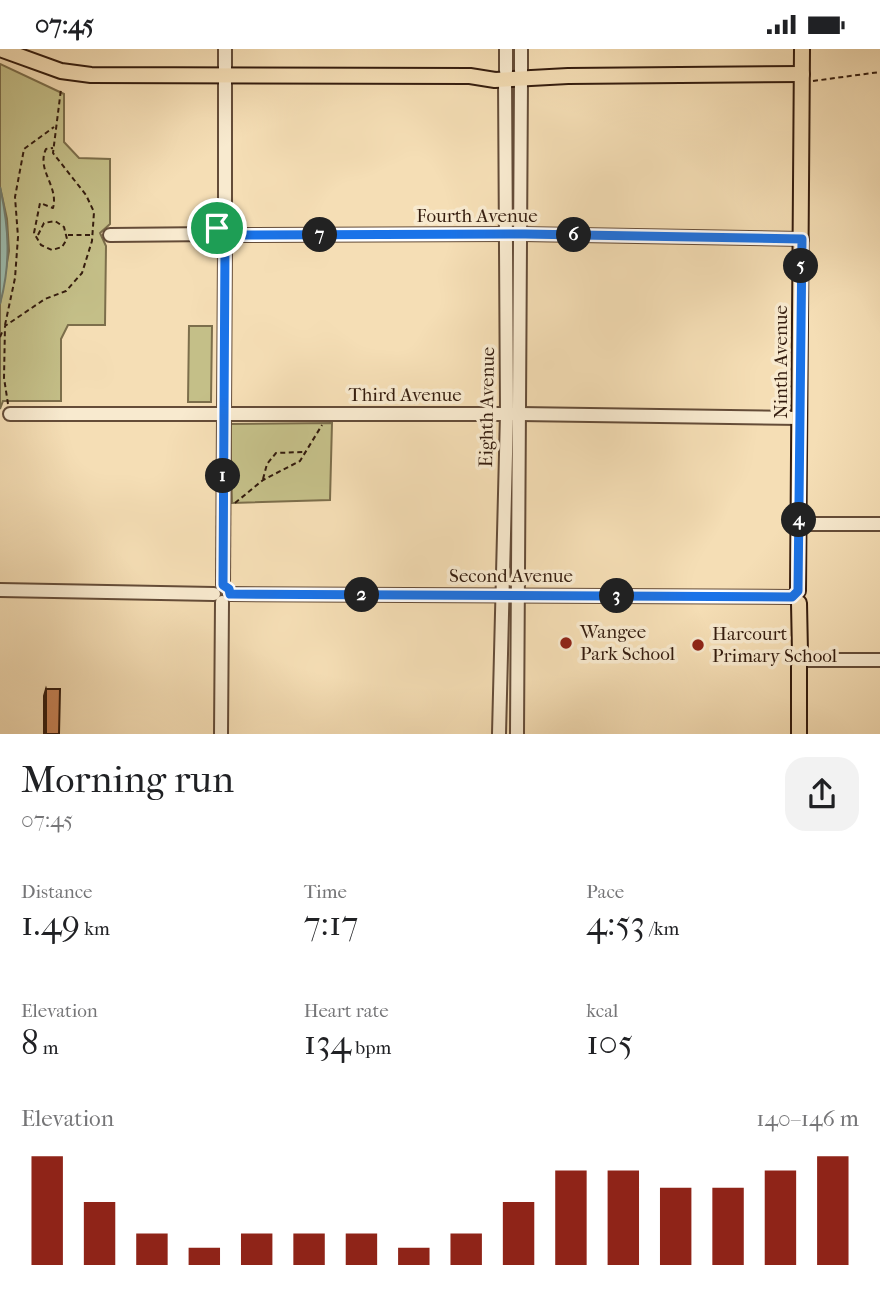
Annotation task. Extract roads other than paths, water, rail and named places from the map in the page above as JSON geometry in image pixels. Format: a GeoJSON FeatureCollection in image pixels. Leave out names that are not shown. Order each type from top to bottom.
{"type":"FeatureCollection","features":[{"type":"Feature","properties":{"kind":"main road"},"geometry":{"type":"LineString","coordinates":[[0,49],[76,74],[807,77]]}},
{"type":"Feature","properties":{"kind":"main road","name":"Ninth Avenue"},"geometry":{"type":"LineString","coordinates":[[799,734],[802,660],[796,597],[807,77],[802,49]]}},
{"type":"Feature","properties":{"kind":"street"},"geometry":{"type":"LineString","coordinates":[[225,49],[226,224]]}},
{"type":"Feature","properties":{"kind":"street","name":"Eighth Avenue"},"geometry":{"type":"LineString","coordinates":[[506,49],[507,300],[514,354]]}},
{"type":"Feature","properties":{"kind":"street","name":"Eighth Avenue"},"geometry":{"type":"LineString","coordinates":[[517,734],[520,595],[514,354],[520,300],[521,49]]}},
{"type":"Feature","properties":{"kind":"street"},"geometry":{"type":"LineString","coordinates":[[506,146],[521,146]]}},
{"type":"Feature","properties":{"kind":"street"},"geometry":{"type":"LineString","coordinates":[[506,174],[521,174]]}},
{"type":"Feature","properties":{"kind":"street"},"geometry":{"type":"LineString","coordinates":[[226,224],[234,228],[236,235],[231,243],[225,245],[216,240],[215,234],[217,228],[226,224]]}},
{"type":"Feature","properties":{"kind":"street"},"geometry":{"type":"LineString","coordinates":[[110,235],[215,234]]}},
{"type":"Feature","properties":{"kind":"street","name":"Fourth Avenue"},"geometry":{"type":"LineString","coordinates":[[236,235],[521,234],[802,239]]}},
{"type":"Feature","properties":{"kind":"street"},"geometry":{"type":"LineString","coordinates":[[222,734],[225,245]]}},
{"type":"Feature","properties":{"kind":"street"},"geometry":{"type":"LineString","coordinates":[[507,300],[520,300]]}},
{"type":"Feature","properties":{"kind":"street","name":"Third Avenue"},"geometry":{"type":"LineString","coordinates":[[10,414],[514,414],[800,418]]}},
{"type":"Feature","properties":{"kind":"street","name":"Eighth Avenue"},"geometry":{"type":"LineString","coordinates":[[499,734],[502,595],[514,414]]}},
{"type":"Feature","properties":{"kind":"street"},"geometry":{"type":"LineString","coordinates":[[799,524],[880,524]]}},
{"type":"Feature","properties":{"kind":"street","name":"Second Avenue"},"geometry":{"type":"LineString","coordinates":[[0,590],[796,597]]}},
{"type":"Feature","properties":{"kind":"street"},"geometry":{"type":"LineString","coordinates":[[802,660],[880,660]]}},
{"type":"Feature","properties":{"kind":"place","name":"Wangee Park School"},"geometry":{"type":"Point","coordinates":[566,643]}},
{"type":"Feature","properties":{"kind":"place","name":"Harcourt Primary School"},"geometry":{"type":"Point","coordinates":[698,645]}}]}
